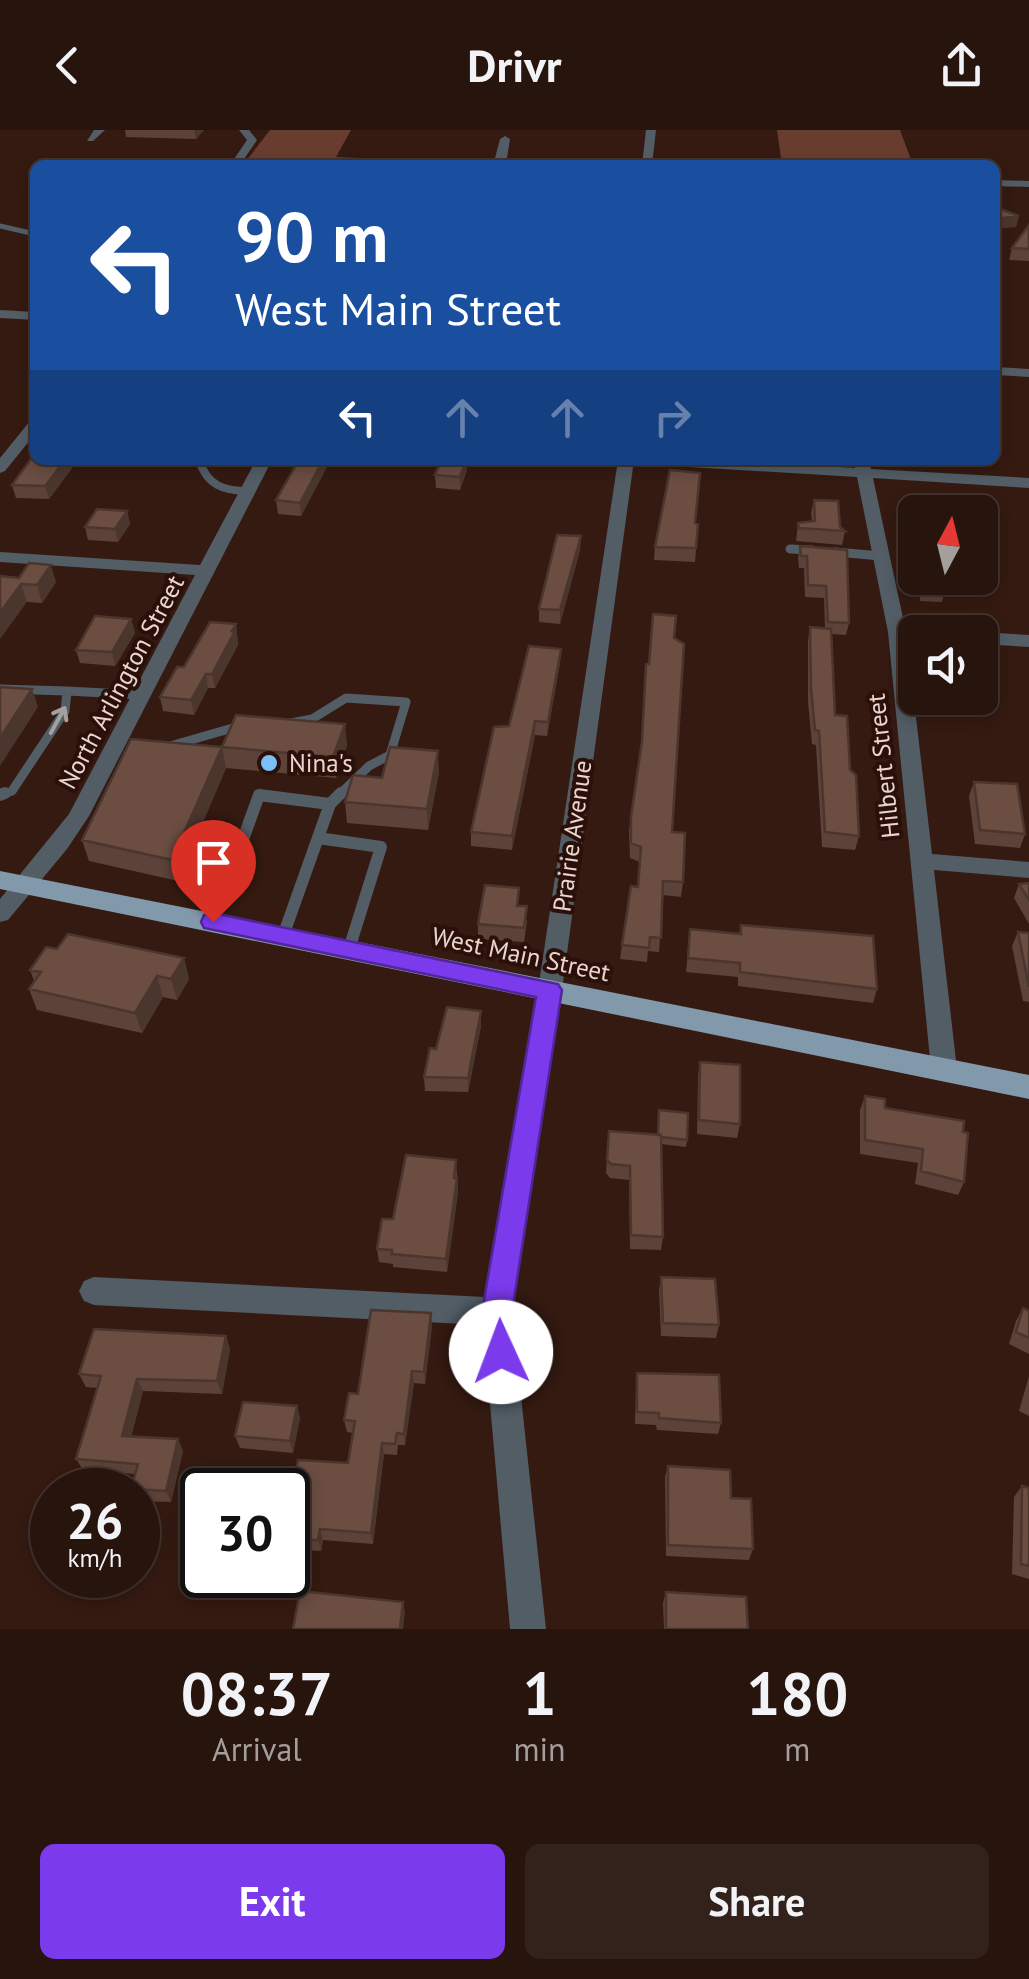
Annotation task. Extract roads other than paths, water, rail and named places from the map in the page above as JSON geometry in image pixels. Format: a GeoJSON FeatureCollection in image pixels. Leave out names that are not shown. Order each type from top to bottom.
{"type":"FeatureCollection","features":[{"type":"Feature","properties":{"kind":"main road","name":"West Main Street"},"geometry":{"type":"LineString","coordinates":[[12,883],[1029,1086]]}},
{"type":"Feature","properties":{"kind":"street"},"geometry":{"type":"LineString","coordinates":[[90,139],[100,130]]}},
{"type":"Feature","properties":{"kind":"street"},"geometry":{"type":"LineString","coordinates":[[648,160],[651,130]]}},
{"type":"Feature","properties":{"kind":"street"},"geometry":{"type":"LineString","coordinates":[[236,160],[248,133]]}},
{"type":"Feature","properties":{"kind":"street"},"geometry":{"type":"LineString","coordinates":[[503,160],[505,139]]}},
{"type":"Feature","properties":{"kind":"street"},"geometry":{"type":"LineString","coordinates":[[1000,183],[1029,184]]}},
{"type":"Feature","properties":{"kind":"street"},"geometry":{"type":"LineString","coordinates":[[0,314],[30,316]]}},
{"type":"Feature","properties":{"kind":"street"},"geometry":{"type":"LineString","coordinates":[[1000,371],[1029,372]]}},
{"type":"Feature","properties":{"kind":"street"},"geometry":{"type":"LineString","coordinates":[[0,468],[30,430]]}},
{"type":"Feature","properties":{"kind":"street","name":"North Arlington Street"},"geometry":{"type":"LineString","coordinates":[[0,914],[12,883],[78,816],[124,744],[143,695],[262,465]]}},
{"type":"Feature","properties":{"kind":"street","name":"Prairie Avenue"},"geometry":{"type":"LineString","coordinates":[[528,1629],[497,1312],[550,990],[625,465]]}},
{"type":"Feature","properties":{"kind":"street"},"geometry":{"type":"LineString","coordinates":[[828,465],[1029,483]]}},
{"type":"Feature","properties":{"kind":"street","name":"Hilbert Street"},"geometry":{"type":"LineString","coordinates":[[862,466],[880,556],[900,615]]}},
{"type":"Feature","properties":{"kind":"street"},"geometry":{"type":"LineString","coordinates":[[0,556],[209,571]]}},
{"type":"Feature","properties":{"kind":"street"},"geometry":{"type":"LineString","coordinates":[[998,639],[1029,641]]}},
{"type":"Feature","properties":{"kind":"street","name":"Hilbert Street"},"geometry":{"type":"LineString","coordinates":[[911,715],[920,860],[944,1069]]}},
{"type":"Feature","properties":{"kind":"street"},"geometry":{"type":"LineString","coordinates":[[920,860],[1029,870]]}},
{"type":"Feature","properties":{"kind":"street"},"geometry":{"type":"LineString","coordinates":[[94,1291],[497,1312]]}},
{"type":"Feature","properties":{"kind":"lane"},"geometry":{"type":"LineString","coordinates":[[0,226],[30,233]]}},
{"type":"Feature","properties":{"kind":"lane"},"geometry":{"type":"LineString","coordinates":[[201,465],[212,485],[248,492]]}},
{"type":"Feature","properties":{"kind":"lane"},"geometry":{"type":"LineString","coordinates":[[790,549],[880,556]]}},
{"type":"Feature","properties":{"kind":"lane"},"geometry":{"type":"LineString","coordinates":[[0,689],[143,695]]}},
{"type":"Feature","properties":{"kind":"lane"},"geometry":{"type":"LineString","coordinates":[[0,795],[12,791],[65,711],[68,691]]}},
{"type":"Feature","properties":{"kind":"lane"},"geometry":{"type":"LineString","coordinates":[[271,727],[312,718],[346,698],[406,702],[390,755],[369,766],[330,804],[283,936]]}},
{"type":"Feature","properties":{"kind":"lane"},"geometry":{"type":"LineString","coordinates":[[162,746],[178,746],[236,725],[254,726]]}},
{"type":"Feature","properties":{"kind":"lane"},"geometry":{"type":"LineString","coordinates":[[213,922],[260,796],[330,804]]}},
{"type":"Feature","properties":{"kind":"lane"},"geometry":{"type":"LineString","coordinates":[[318,838],[381,846],[349,949]]}},
{"type":"Feature","properties":{"kind":"place","name":"Nina's"},"geometry":{"type":"Point","coordinates":[269,763]}}]}
